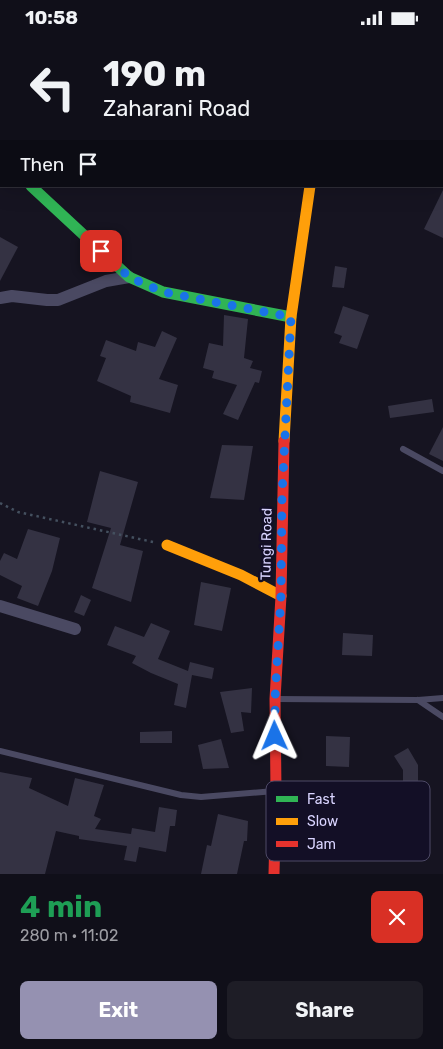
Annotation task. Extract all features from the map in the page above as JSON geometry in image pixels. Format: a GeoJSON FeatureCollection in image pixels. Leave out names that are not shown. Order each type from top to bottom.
{"type":"FeatureCollection","features":[{"type":"Feature","properties":{"kind":"main road"},"geometry":{"type":"LineString","coordinates":[[32,187],[129,277],[163,292],[291,317]]}},
{"type":"Feature","properties":{"kind":"main road","name":"Tungi Road"},"geometry":{"type":"LineString","coordinates":[[276,781],[275,699],[281,596],[282,496],[291,317],[310,187]]}},
{"type":"Feature","properties":{"kind":"main road"},"geometry":{"type":"LineString","coordinates":[[167,545],[241,575],[281,596]]}},
{"type":"Feature","properties":{"kind":"main road","name":"Tungi Road"},"geometry":{"type":"LineString","coordinates":[[274,861],[274,874]]}},
{"type":"Feature","properties":{"kind":"street"},"geometry":{"type":"LineString","coordinates":[[0,298],[12,296],[58,300],[106,281],[129,277]]}},
{"type":"Feature","properties":{"kind":"street"},"geometry":{"type":"LineString","coordinates":[[0,606],[75,629]]}},
{"type":"Feature","properties":{"kind":"lane"},"geometry":{"type":"LineString","coordinates":[[403,449],[443,471]]}},
{"type":"Feature","properties":{"kind":"lane"},"geometry":{"type":"LineString","coordinates":[[275,699],[418,700],[443,698]]}},
{"type":"Feature","properties":{"kind":"lane"},"geometry":{"type":"LineString","coordinates":[[418,700],[443,717]]}},
{"type":"Feature","properties":{"kind":"lane"},"geometry":{"type":"LineString","coordinates":[[0,751],[181,795],[201,797],[266,792]]}},
{"type":"Feature","properties":{"kind":"path"},"geometry":{"type":"LineString","coordinates":[[0,503],[18,512],[167,545]]}},
{"type":"Feature","properties":{"kind":"building"},"geometry":{"type":"Polygon","coordinates":[[[443,190],[443,238],[424,229],[443,190]]]}},
{"type":"Feature","properties":{"kind":"building"},"geometry":{"type":"Polygon","coordinates":[[[0,237],[18,247],[0,281],[0,237]]]}},
{"type":"Feature","properties":{"kind":"building"},"geometry":{"type":"Polygon","coordinates":[[[335,266],[347,268],[344,288],[332,287],[335,266]]]}},
{"type":"Feature","properties":{"kind":"building"},"geometry":{"type":"Polygon","coordinates":[[[343,306],[369,315],[357,349],[339,343],[342,336],[334,333],[343,306]]]}},
{"type":"Feature","properties":{"kind":"building"},"geometry":{"type":"Polygon","coordinates":[[[224,315],[248,319],[244,358],[253,361],[250,368],[262,371],[259,383],[255,382],[238,420],[223,414],[237,385],[212,378],[214,371],[203,368],[209,343],[223,346],[224,315]]]}},
{"type":"Feature","properties":{"kind":"building"},"geometry":{"type":"Polygon","coordinates":[[[162,331],[177,338],[159,379],[178,385],[170,413],[130,402],[131,396],[97,381],[106,358],[100,356],[106,340],[136,351],[138,342],[155,347],[162,331]]]}},
{"type":"Feature","properties":{"kind":"building"},"geometry":{"type":"Polygon","coordinates":[[[432,399],[434,412],[390,418],[388,406],[432,399]]]}},
{"type":"Feature","properties":{"kind":"building"},"geometry":{"type":"Polygon","coordinates":[[[443,427],[443,461],[429,454],[443,427]]]}},
{"type":"Feature","properties":{"kind":"building"},"geometry":{"type":"Polygon","coordinates":[[[222,445],[253,446],[244,500],[210,498],[222,445]]]}},
{"type":"Feature","properties":{"kind":"building"},"geometry":{"type":"Polygon","coordinates":[[[100,471],[138,482],[120,545],[143,551],[131,602],[92,588],[111,528],[87,522],[100,471]]]}},
{"type":"Feature","properties":{"kind":"building"},"geometry":{"type":"Polygon","coordinates":[[[28,529],[60,538],[52,571],[38,606],[17,598],[22,586],[0,575],[0,561],[4,553],[17,559],[28,529]]]}},
{"type":"Feature","properties":{"kind":"building"},"geometry":{"type":"Polygon","coordinates":[[[201,582],[231,588],[222,631],[194,625],[201,582]]]}},
{"type":"Feature","properties":{"kind":"building"},"geometry":{"type":"Polygon","coordinates":[[[81,595],[91,600],[84,616],[74,612],[81,595]]]}},
{"type":"Feature","properties":{"kind":"building"},"geometry":{"type":"Polygon","coordinates":[[[151,623],[170,631],[158,659],[188,671],[190,662],[214,668],[212,679],[192,675],[186,708],[174,705],[178,684],[132,663],[136,656],[107,645],[115,626],[144,637],[151,623]]]}},
{"type":"Feature","properties":{"kind":"building"},"geometry":{"type":"Polygon","coordinates":[[[343,633],[373,635],[372,656],[342,655],[343,633]]]}},
{"type":"Feature","properties":{"kind":"building"},"geometry":{"type":"Polygon","coordinates":[[[252,688],[251,713],[241,712],[244,731],[231,733],[220,692],[252,688]]]}},
{"type":"Feature","properties":{"kind":"building"},"geometry":{"type":"Polygon","coordinates":[[[172,731],[172,743],[140,743],[140,732],[172,731]]]}},
{"type":"Feature","properties":{"kind":"building"},"geometry":{"type":"Polygon","coordinates":[[[326,736],[350,737],[349,767],[326,766],[326,736]]]}},
{"type":"Feature","properties":{"kind":"building"},"geometry":{"type":"Polygon","coordinates":[[[221,739],[229,768],[203,769],[198,745],[221,739]]]}},
{"type":"Feature","properties":{"kind":"building"},"geometry":{"type":"Polygon","coordinates":[[[408,748],[418,765],[418,781],[403,781],[403,770],[394,756],[408,748]]]}},
{"type":"Feature","properties":{"kind":"building"},"geometry":{"type":"Polygon","coordinates":[[[0,772],[32,778],[29,788],[68,806],[75,778],[104,785],[94,816],[101,819],[95,829],[131,834],[132,828],[155,832],[159,807],[177,810],[175,826],[170,826],[166,852],[139,847],[136,862],[124,860],[127,846],[79,839],[79,836],[56,831],[45,874],[0,874],[0,772]]]}},
{"type":"Feature","properties":{"kind":"building"},"geometry":{"type":"Polygon","coordinates":[[[218,814],[248,821],[247,841],[244,841],[237,874],[201,874],[207,845],[211,846],[218,814]]]}},
{"type":"Feature","properties":{"kind":"traffic: fast"},"geometry":{"type":"LineString","coordinates":[[32,187],[129,277],[163,292],[291,317]]}},
{"type":"Feature","properties":{"kind":"traffic: slow"},"geometry":{"type":"LineString","coordinates":[[284,441],[291,317],[310,187]]}},
{"type":"Feature","properties":{"kind":"traffic: slow"},"geometry":{"type":"LineString","coordinates":[[167,545],[241,575],[281,596]]}},
{"type":"Feature","properties":{"kind":"traffic: jam"},"geometry":{"type":"LineString","coordinates":[[276,781],[275,699],[281,596],[284,441]]}},
{"type":"Feature","properties":{"kind":"traffic: jam"},"geometry":{"type":"LineString","coordinates":[[274,861],[274,874]]}},
{"type":"Feature","properties":{"kind":"route"},"geometry":{"type":"LineString","coordinates":[[101,251],[129,277],[163,292],[291,317],[282,496],[281,596],[275,699],[275,736]]}}]}
